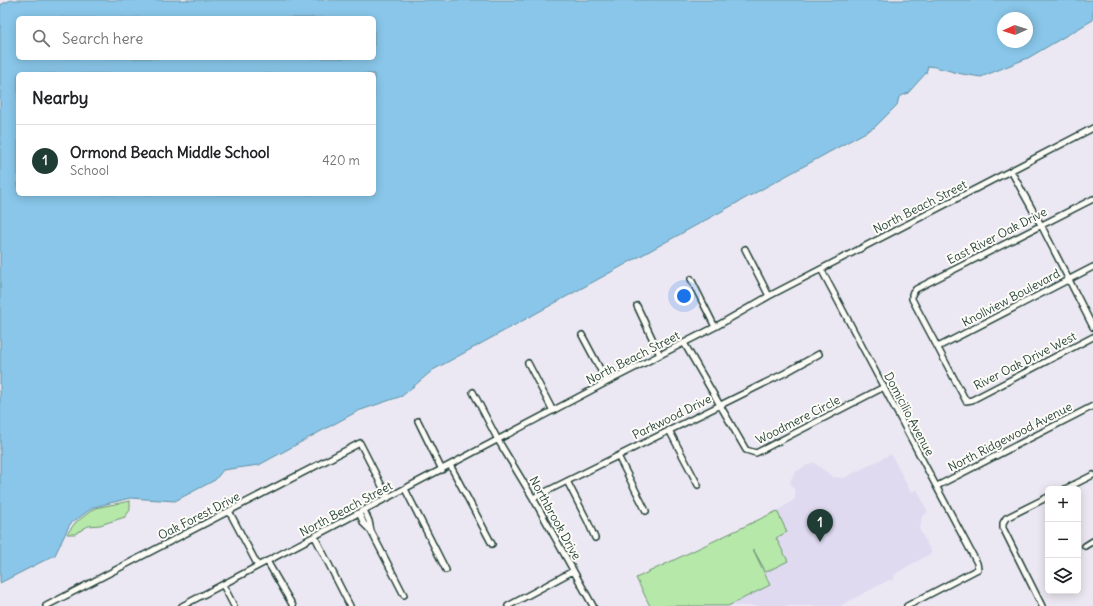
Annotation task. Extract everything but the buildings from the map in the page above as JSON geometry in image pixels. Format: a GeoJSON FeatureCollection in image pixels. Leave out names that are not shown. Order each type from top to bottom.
{"type":"FeatureCollection","features":[{"type":"Feature","properties":{"kind":"street","name":"North Beach Street"},"geometry":{"type":"LineString","coordinates":[[182,606],[607,382],[715,327],[769,296],[1093,128]]}},
{"type":"Feature","properties":{"kind":"street"},"geometry":{"type":"LineString","coordinates":[[1011,171],[1041,225],[1093,327]]}},
{"type":"Feature","properties":{"kind":"street","name":"East River Oak Drive"},"geometry":{"type":"LineString","coordinates":[[938,347],[912,299],[912,294],[916,289],[1093,199]]}},
{"type":"Feature","properties":{"kind":"street"},"geometry":{"type":"LineString","coordinates":[[745,248],[769,296]]}},
{"type":"Feature","properties":{"kind":"street","name":"Knollview Boulevard"},"geometry":{"type":"LineString","coordinates":[[938,347],[1093,267]]}},
{"type":"Feature","properties":{"kind":"street","name":"Domicilio Avenue"},"geometry":{"type":"LineString","coordinates":[[821,269],[977,563],[978,569],[907,606]]}},
{"type":"Feature","properties":{"kind":"street"},"geometry":{"type":"LineString","coordinates":[[691,279],[715,327]]}},
{"type":"Feature","properties":{"kind":"street"},"geometry":{"type":"LineString","coordinates":[[637,306],[660,355]]}},
{"type":"Feature","properties":{"kind":"street"},"geometry":{"type":"LineString","coordinates":[[582,335],[607,382]]}},
{"type":"Feature","properties":{"kind":"street","name":"River Oak Drive West"},"geometry":{"type":"LineString","coordinates":[[938,347],[966,401],[972,400],[1093,337]]}},
{"type":"Feature","properties":{"kind":"street","name":"Woodmere Circle"},"geometry":{"type":"LineString","coordinates":[[684,343],[746,450],[756,453],[884,387]]}},
{"type":"Feature","properties":{"kind":"street","name":"Parkwood Drive"},"geometry":{"type":"LineString","coordinates":[[533,498],[785,373],[819,354]]}},
{"type":"Feature","properties":{"kind":"street"},"geometry":{"type":"LineString","coordinates":[[528,362],[553,411]]}},
{"type":"Feature","properties":{"kind":"street","name":"Northbrook Drive"},"geometry":{"type":"LineString","coordinates":[[473,392],[498,440],[533,498],[593,606]]}},
{"type":"Feature","properties":{"kind":"street","name":"North Ridgewood Avenue"},"geometry":{"type":"LineString","coordinates":[[937,486],[1093,406]]}},
{"type":"Feature","properties":{"kind":"street"},"geometry":{"type":"LineString","coordinates":[[418,421],[442,470]]}},
{"type":"Feature","properties":{"kind":"street"},"geometry":{"type":"LineString","coordinates":[[669,430],[698,485]]}},
{"type":"Feature","properties":{"kind":"street","name":"Oak Forest Drive"},"geometry":{"type":"LineString","coordinates":[[46,606],[360,443],[388,498]]}},
{"type":"Feature","properties":{"kind":"street"},"geometry":{"type":"LineString","coordinates":[[618,456],[646,511]]}},
{"type":"Feature","properties":{"kind":"street"},"geometry":{"type":"LineString","coordinates":[[450,465],[492,544]]}},
{"type":"Feature","properties":{"kind":"street"},"geometry":{"type":"LineString","coordinates":[[1071,486],[1093,475]]}},
{"type":"Feature","properties":{"kind":"street"},"geometry":{"type":"LineString","coordinates":[[566,481],[595,538]]}},
{"type":"Feature","properties":{"kind":"street"},"geometry":{"type":"LineString","coordinates":[[405,489],[446,570]]}},
{"type":"Feature","properties":{"kind":"street"},"geometry":{"type":"LineString","coordinates":[[1042,606],[1003,528],[1003,523],[1006,518],[1045,498]]}},
{"type":"Feature","properties":{"kind":"street"},"geometry":{"type":"LineString","coordinates":[[364,510],[369,521],[371,531],[404,595]]}},
{"type":"Feature","properties":{"kind":"street"},"geometry":{"type":"LineString","coordinates":[[229,511],[258,566]]}},
{"type":"Feature","properties":{"kind":"street"},"geometry":{"type":"LineString","coordinates":[[359,513],[364,524],[371,531]]}},
{"type":"Feature","properties":{"kind":"street"},"geometry":{"type":"LineString","coordinates":[[315,537],[350,606]]}},
{"type":"Feature","properties":{"kind":"street"},"geometry":{"type":"LineString","coordinates":[[1084,546],[1093,541]]}},
{"type":"Feature","properties":{"kind":"street"},"geometry":{"type":"LineString","coordinates":[[267,561],[293,606]]}},
{"type":"Feature","properties":{"kind":"street"},"geometry":{"type":"LineString","coordinates":[[508,606],[573,572]]}},
{"type":"Feature","properties":{"kind":"street"},"geometry":{"type":"LineString","coordinates":[[223,585],[234,606]]}},
{"type":"Feature","properties":{"kind":"shaded area"},"geometry":{"type":"Polygon","coordinates":[[[891,454],[911,492],[917,489],[928,512],[922,517],[920,530],[932,553],[898,572],[893,581],[889,580],[840,606],[650,606],[636,578],[743,528],[777,511],[795,499],[795,492],[790,481],[795,472],[813,462],[833,477],[844,478],[891,454]]]}},
{"type":"Feature","properties":{"kind":"green space"},"geometry":{"type":"Polygon","coordinates":[[[130,501],[130,510],[125,517],[100,525],[88,526],[75,534],[67,534],[75,523],[95,508],[130,501]]]}},
{"type":"Feature","properties":{"kind":"green space"},"geometry":{"type":"Polygon","coordinates":[[[777,511],[787,532],[776,538],[788,561],[766,572],[753,549],[770,585],[728,606],[650,606],[636,578],[777,511]]]}},
{"type":"Feature","properties":{"kind":"water"},"geometry":{"type":"Polygon","coordinates":[[[11,0],[1093,0],[1093,20],[1028,58],[981,77],[928,66],[926,73],[908,93],[899,97],[897,105],[875,127],[433,370],[402,396],[358,411],[259,465],[223,470],[215,480],[175,501],[130,498],[94,507],[70,524],[55,555],[0,583],[0,5],[11,0]]]}},
{"type":"Feature","properties":{"kind":"place","name":"Ormond Beach Middle School"},"geometry":{"type":"Point","coordinates":[820,542]}}]}
